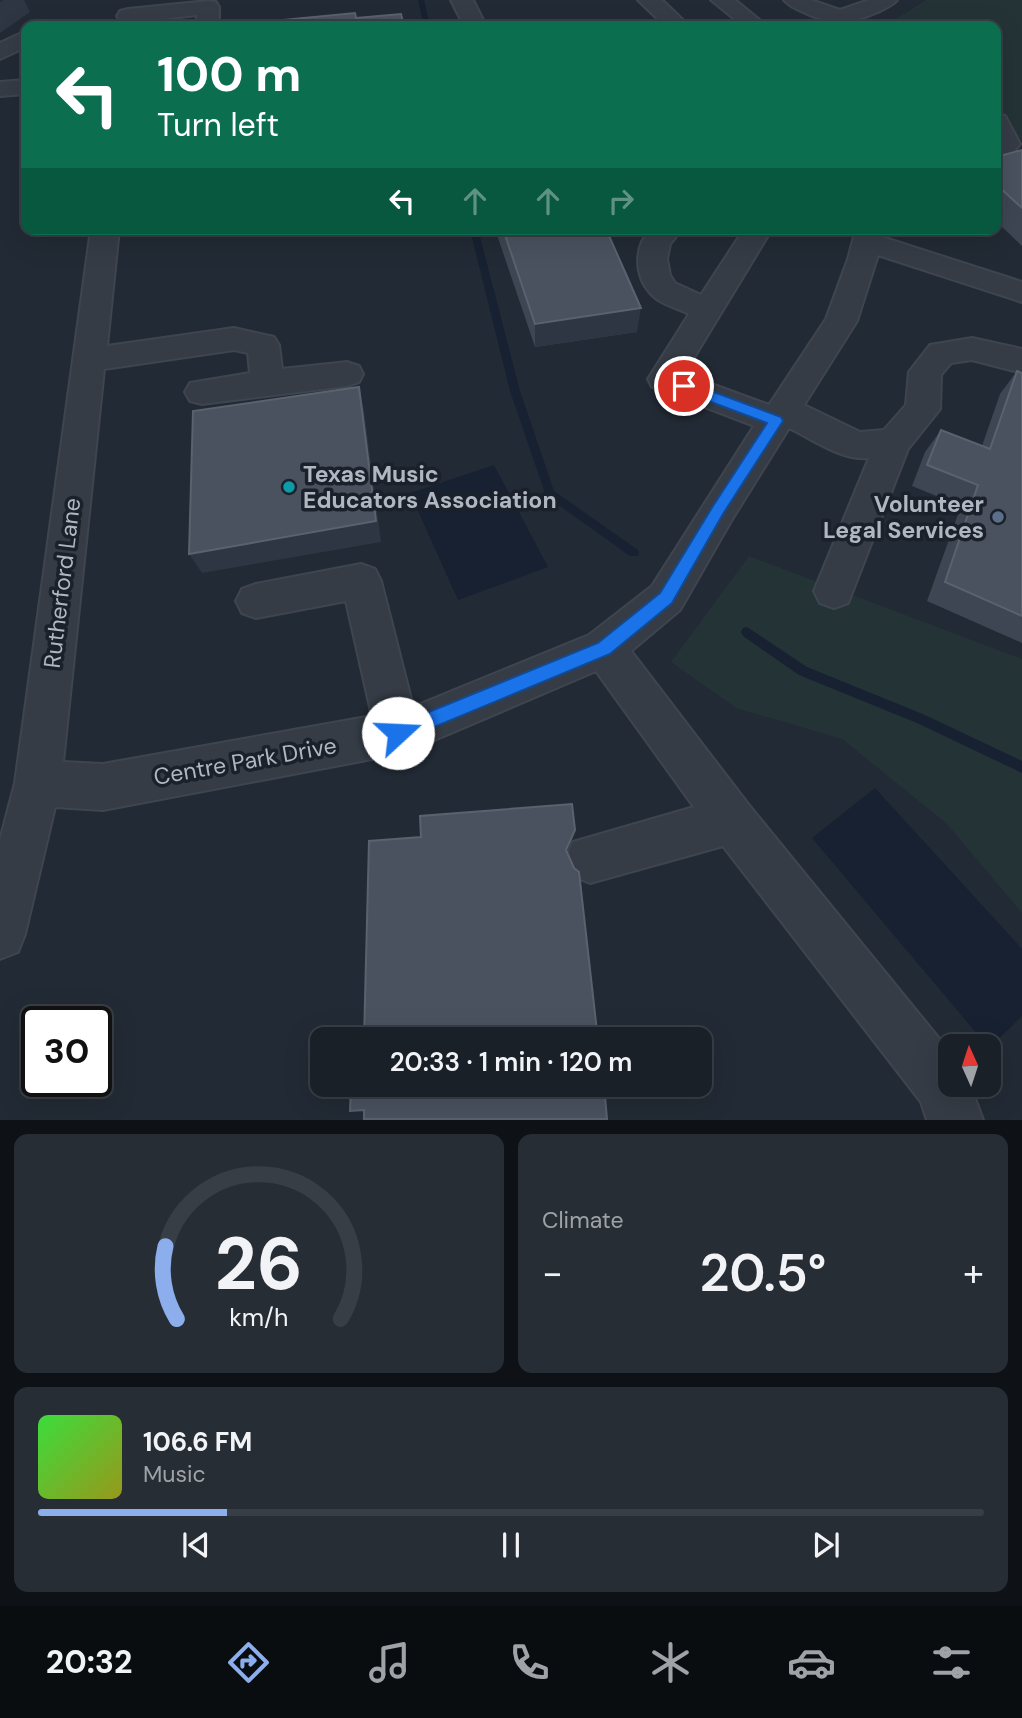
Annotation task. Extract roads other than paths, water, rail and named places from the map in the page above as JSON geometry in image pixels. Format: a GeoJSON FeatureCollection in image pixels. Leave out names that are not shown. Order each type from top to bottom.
{"type":"FeatureCollection","features":[{"type":"Feature","properties":{"kind":"street"},"geometry":{"type":"LineString","coordinates":[[462,0],[472,21]]}},
{"type":"Feature","properties":{"kind":"street"},"geometry":{"type":"LineString","coordinates":[[649,0],[672,21]]}},
{"type":"Feature","properties":{"kind":"street"},"geometry":{"type":"LineString","coordinates":[[722,0],[749,21]]}},
{"type":"Feature","properties":{"kind":"street"},"geometry":{"type":"LineString","coordinates":[[795,0],[825,16],[852,17],[886,0]]}},
{"type":"Feature","properties":{"kind":"street"},"geometry":{"type":"LineString","coordinates":[[128,14],[208,7],[208,21]]}},
{"type":"Feature","properties":{"kind":"street"},"geometry":{"type":"LineString","coordinates":[[0,52],[21,41]]}},
{"type":"Feature","properties":{"kind":"street"},"geometry":{"type":"LineString","coordinates":[[0,89],[21,87]]}},
{"type":"Feature","properties":{"kind":"street"},"geometry":{"type":"LineString","coordinates":[[1001,131],[1007,144],[1001,151]]}},
{"type":"Feature","properties":{"kind":"street","name":"Rutherford Lane"},"geometry":{"type":"LineString","coordinates":[[0,934],[38,783],[105,235]]}},
{"type":"Feature","properties":{"kind":"street"},"geometry":{"type":"LineString","coordinates":[[662,235],[656,241],[652,259],[664,290],[706,309]]}},
{"type":"Feature","properties":{"kind":"street"},"geometry":{"type":"LineString","coordinates":[[754,235],[664,379],[779,416],[857,446],[893,443]]}},
{"type":"Feature","properties":{"kind":"street"},"geometry":{"type":"LineString","coordinates":[[869,236],[1022,292]]}},
{"type":"Feature","properties":{"kind":"street","name":"Centre Park Drive"},"geometry":{"type":"LineString","coordinates":[[38,783],[103,787],[398,733],[604,648],[666,598],[718,510],[841,321],[869,236]]}},
{"type":"Feature","properties":{"kind":"street"},"geometry":{"type":"LineString","coordinates":[[90,360],[234,340],[263,345],[267,383]]}},
{"type":"Feature","properties":{"kind":"street"},"geometry":{"type":"LineString","coordinates":[[834,592],[893,443],[923,409],[925,372],[942,353],[972,349],[1022,361]]}},
{"type":"Feature","properties":{"kind":"street"},"geometry":{"type":"LineString","coordinates":[[202,392],[347,374]]}},
{"type":"Feature","properties":{"kind":"street"},"geometry":{"type":"LineString","coordinates":[[256,601],[361,581],[398,733]]}},
{"type":"Feature","properties":{"kind":"street"},"geometry":{"type":"LineString","coordinates":[[604,648],[732,820],[943,1086],[955,1119]]}},
{"type":"Feature","properties":{"kind":"street"},"geometry":{"type":"LineString","coordinates":[[590,859],[732,820]]}},
{"type":"Feature","properties":{"kind":"water"},"geometry":{"type":"Polygon","coordinates":[[[494,465],[548,567],[458,600],[410,493],[494,465]]]}},
{"type":"Feature","properties":{"kind":"water"},"geometry":{"type":"Polygon","coordinates":[[[875,788],[1022,949],[1022,1016],[1001,1036],[1001,1034],[977,1034],[812,838],[875,788]]]}},
{"type":"Feature","properties":{"kind":"waterway"},"geometry":{"type":"LineString","coordinates":[[421,0],[426,21]]}},
{"type":"Feature","properties":{"kind":"waterway"},"geometry":{"type":"LineString","coordinates":[[476,235],[515,391],[550,493],[634,553]]}},
{"type":"Feature","properties":{"kind":"waterway"},"geometry":{"type":"LineString","coordinates":[[747,632],[803,671],[921,719],[1022,767]]}},
{"type":"Feature","properties":{"kind":"place","name":"Texas Music Educators Association"},"geometry":{"type":"Point","coordinates":[289,487]}},
{"type":"Feature","properties":{"kind":"place","name":"Volunteer Legal Services"},"geometry":{"type":"Point","coordinates":[998,517]}}]}
